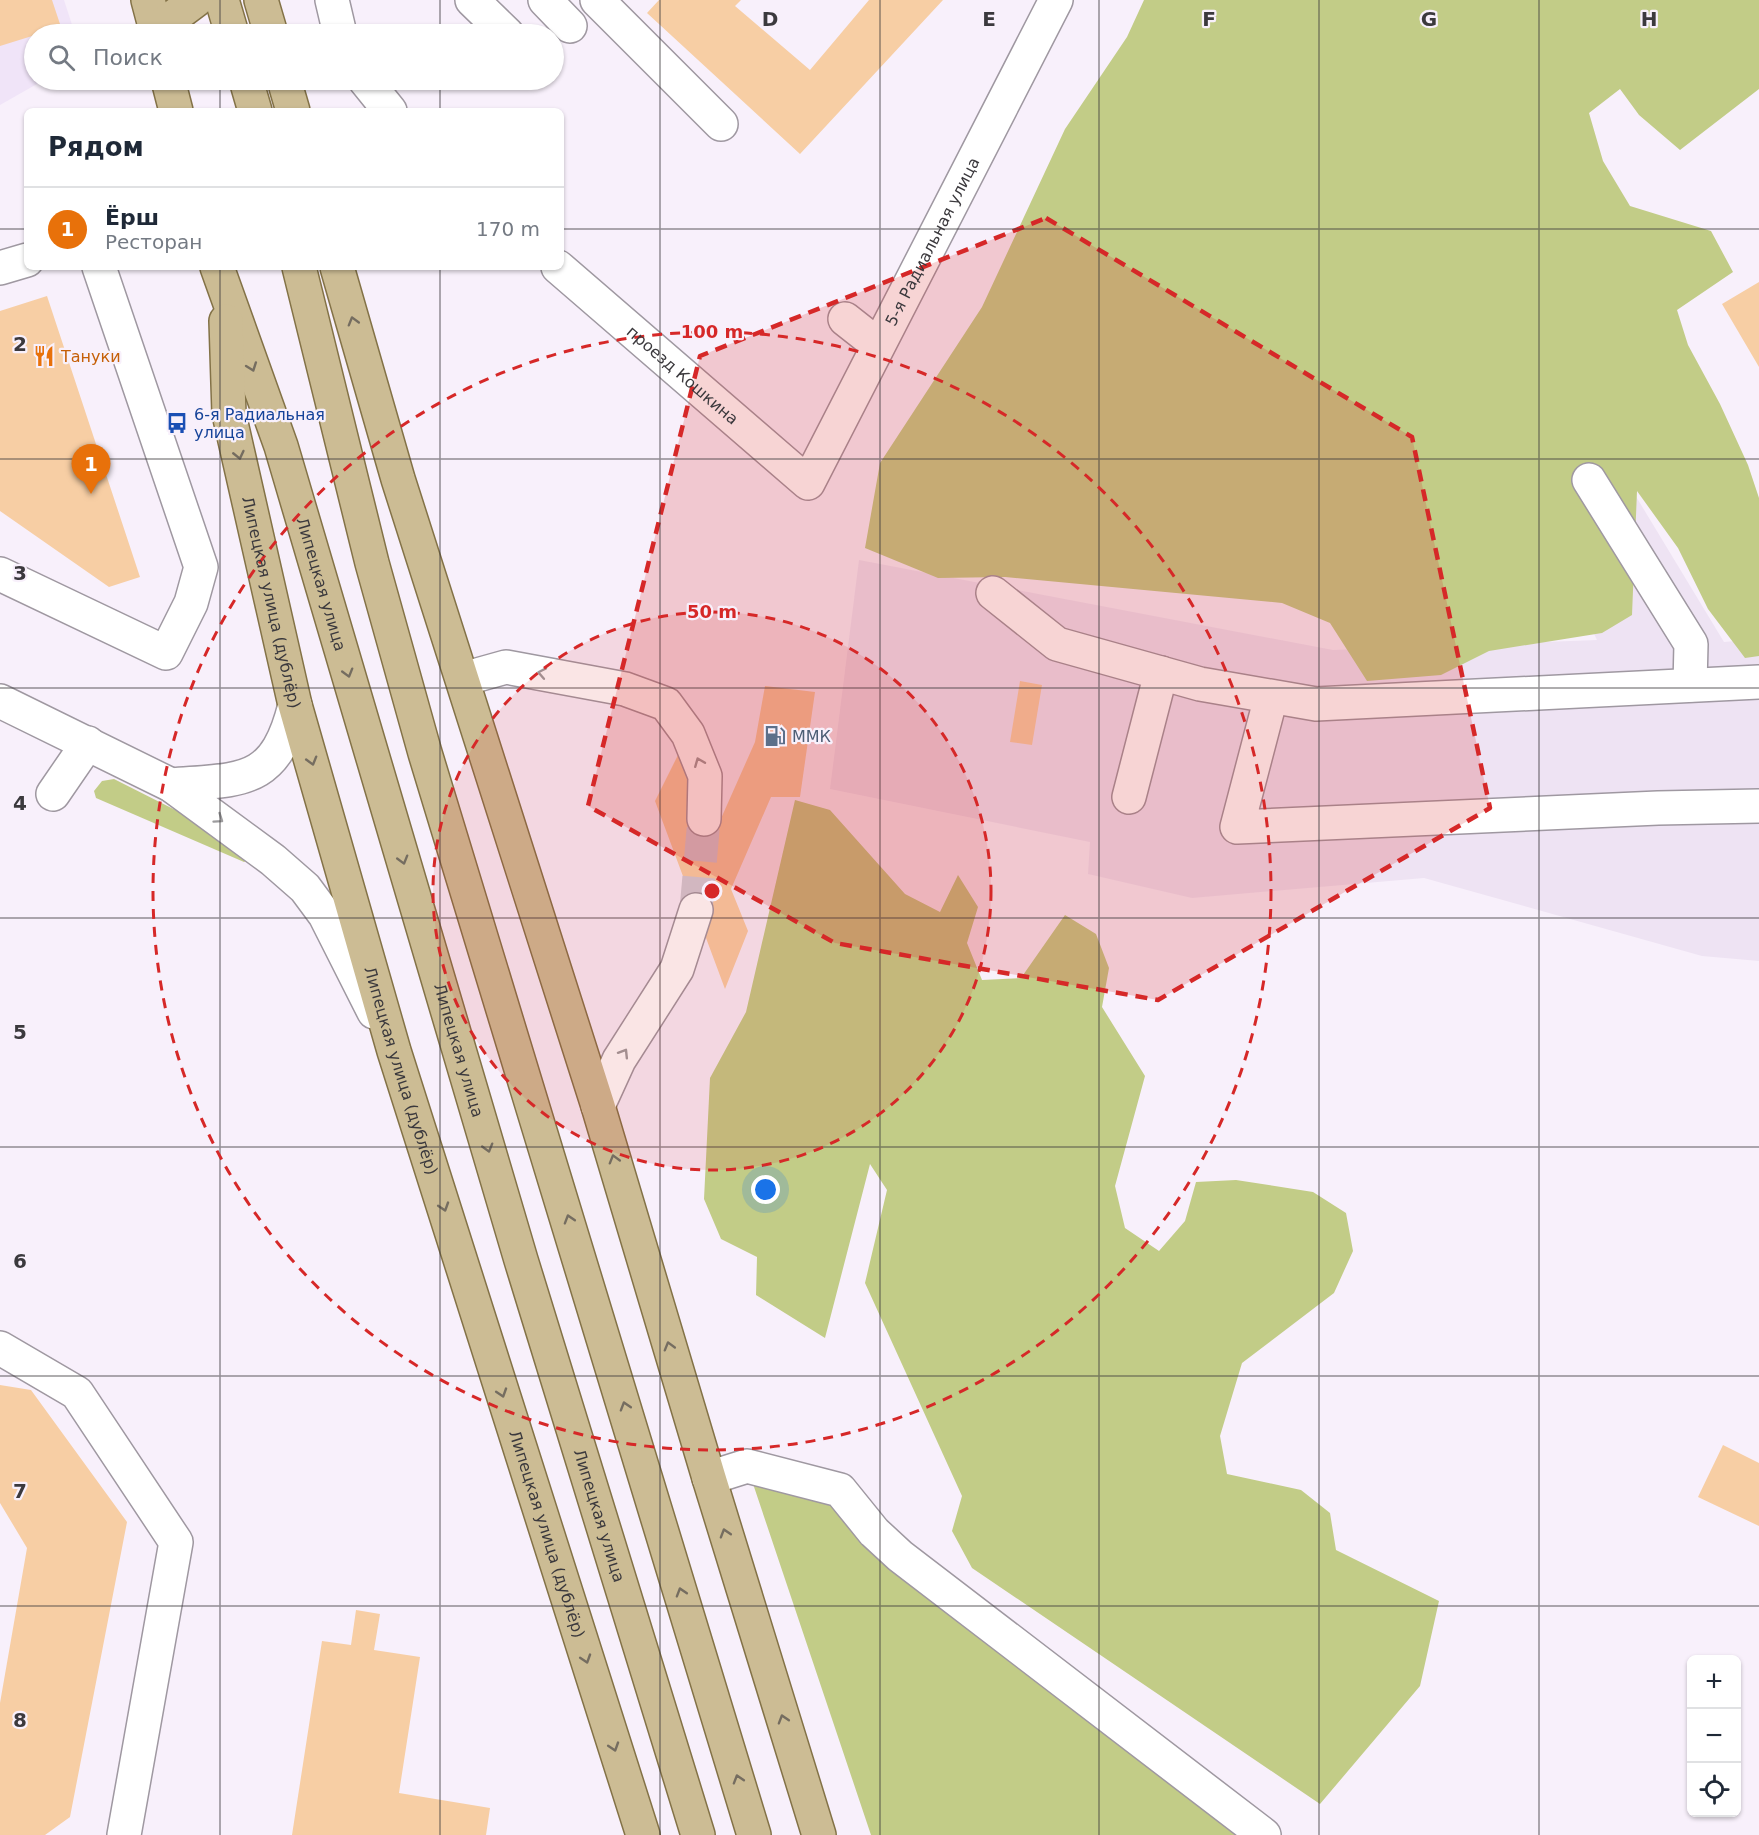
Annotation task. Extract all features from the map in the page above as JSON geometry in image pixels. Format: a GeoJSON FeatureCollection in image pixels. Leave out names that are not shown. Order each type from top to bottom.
{"type":"FeatureCollection","features":[{"type":"Feature","properties":{"kind":"main road"},"geometry":{"type":"LineString","coordinates":[[154,22],[196,0]]}},
{"type":"Feature","properties":{"kind":"main road"},"geometry":{"type":"LineString","coordinates":[[222,0],[229,24]]}},
{"type":"Feature","properties":{"kind":"main road"},"geometry":{"type":"LineString","coordinates":[[261,0],[268,24]]}},
{"type":"Feature","properties":{"kind":"main road"},"geometry":{"type":"LineString","coordinates":[[171,90],[175,108]]}},
{"type":"Feature","properties":{"kind":"main road"},"geometry":{"type":"LineString","coordinates":[[249,90],[254,108]]}},
{"type":"Feature","properties":{"kind":"main road"},"geometry":{"type":"LineString","coordinates":[[287,90],[292,108]]}},
{"type":"Feature","properties":{"kind":"main road"},"geometry":{"type":"LineString","coordinates":[[300,270],[398,479]]}},
{"type":"Feature","properties":{"kind":"main road"},"geometry":{"type":"LineString","coordinates":[[300,270],[372,563],[425,753],[754,1835]]}},
{"type":"Feature","properties":{"kind":"main road"},"geometry":{"type":"LineString","coordinates":[[339,270],[398,479],[464,679],[598,1106],[819,1835]]}},
{"type":"Feature","properties":{"kind":"main road","name":"Липецкая улица (дублёр)"},"geometry":{"type":"LineString","coordinates":[[221,280],[230,414],[296,705],[394,1051],[643,1835]]}},
{"type":"Feature","properties":{"kind":"main road","name":"Липецкая улица"},"geometry":{"type":"LineString","coordinates":[[221,280],[281,446],[521,1260],[698,1835]]}},
{"type":"Feature","properties":{"kind":"street"},"geometry":{"type":"LineString","coordinates":[[332,0],[338,24]]}},
{"type":"Feature","properties":{"kind":"street"},"geometry":{"type":"LineString","coordinates":[[472,0],[497,24]]}},
{"type":"Feature","properties":{"kind":"street"},"geometry":{"type":"LineString","coordinates":[[545,0],[570,26]]}},
{"type":"Feature","properties":{"kind":"street"},"geometry":{"type":"LineString","coordinates":[[597,0],[721,124]]}},
{"type":"Feature","properties":{"kind":"street","name":"5-я Радиальная улица"},"geometry":{"type":"LineString","coordinates":[[807,483],[1056,0]]}},
{"type":"Feature","properties":{"kind":"street"},"geometry":{"type":"LineString","coordinates":[[373,90],[388,108]]}},
{"type":"Feature","properties":{"kind":"street"},"geometry":{"type":"LineString","coordinates":[[0,268],[24,261]]}},
{"type":"Feature","properties":{"kind":"street"},"geometry":{"type":"LineString","coordinates":[[0,574],[166,653],[191,603],[201,567],[100,270]]}},
{"type":"Feature","properties":{"kind":"street","name":"проезд Кошкина"},"geometry":{"type":"LineString","coordinates":[[561,270],[807,483]]}},
{"type":"Feature","properties":{"kind":"street"},"geometry":{"type":"LineString","coordinates":[[844,319],[878,345]]}},
{"type":"Feature","properties":{"kind":"street"},"geometry":{"type":"LineString","coordinates":[[1588,480],[1691,644],[1690,685]]}},
{"type":"Feature","properties":{"kind":"street"},"geometry":{"type":"LineString","coordinates":[[993,593],[1057,644],[1200,684],[1316,704],[1759,682]]}},
{"type":"Feature","properties":{"kind":"street"},"geometry":{"type":"LineString","coordinates":[[464,679],[506,666],[625,689],[666,704],[688,734],[705,776],[704,819]]}},
{"type":"Feature","properties":{"kind":"street"},"geometry":{"type":"LineString","coordinates":[[1129,797],[1161,673]]}},
{"type":"Feature","properties":{"kind":"street"},"geometry":{"type":"LineString","coordinates":[[1271,697],[1237,827],[1647,808],[1759,806]]}},
{"type":"Feature","properties":{"kind":"street"},"geometry":{"type":"LineString","coordinates":[[0,701],[171,785],[245,837],[305,888],[325,915],[394,1051]]}},
{"type":"Feature","properties":{"kind":"street"},"geometry":{"type":"LineString","coordinates":[[171,785],[241,778],[270,763],[285,739],[296,705]]}},
{"type":"Feature","properties":{"kind":"street"},"geometry":{"type":"LineString","coordinates":[[53,794],[88,743]]}},
{"type":"Feature","properties":{"kind":"street"},"geometry":{"type":"LineString","coordinates":[[598,1106],[619,1060],[677,969],[696,910]]}},
{"type":"Feature","properties":{"kind":"street"},"geometry":{"type":"LineString","coordinates":[[0,1348],[77,1393],[176,1542],[124,1835]]}},
{"type":"Feature","properties":{"kind":"street"},"geometry":{"type":"LineString","coordinates":[[709,1478],[747,1466],[840,1490],[874,1532],[900,1556],[1264,1835]]}},
{"type":"Feature","properties":{"kind":"highlighted area"},"geometry":{"type":"Polygon","coordinates":[[[1046,218],[1412,437],[1490,808],[1158,1000],[835,943],[588,806],[700,356],[1046,218]]]}},
{"type":"Feature","properties":{"kind":"shaded area"},"geometry":{"type":"Polygon","coordinates":[[[0,0],[64,0],[72,24],[24,24],[24,90],[26,90],[0,105],[0,0]]]}},
{"type":"Feature","properties":{"kind":"shaded area"},"geometry":{"type":"Polygon","coordinates":[[[1568,384],[1724,642],[1759,639],[1759,961],[1702,956],[1424,878],[1192,898],[1088,874],[1090,842],[830,789],[859,560],[1333,650],[1597,640],[1486,405],[1568,384]]]}},
{"type":"Feature","properties":{"kind":"green space"},"geometry":{"type":"Polygon","coordinates":[[[1144,0],[1759,0],[1759,89],[1680,150],[1639,115],[1620,89],[1589,113],[1603,161],[1630,206],[1711,231],[1733,272],[1677,310],[1688,345],[1720,404],[1748,465],[1759,498],[1759,656],[1745,658],[1708,609],[1678,548],[1637,491],[1632,615],[1602,633],[1489,651],[1441,675],[1367,681],[1330,623],[1282,603],[1005,577],[938,578],[865,548],[880,463],[982,307],[1065,129],[1127,37],[1144,0]]]}},
{"type":"Feature","properties":{"kind":"green space"},"geometry":{"type":"Polygon","coordinates":[[[114,779],[211,828],[250,859],[244,862],[96,798],[94,791],[102,781],[114,779]]]}},
{"type":"Feature","properties":{"kind":"green space"},"geometry":{"type":"Polygon","coordinates":[[[795,800],[830,810],[905,894],[940,912],[958,875],[978,907],[967,943],[982,980],[1021,978],[1065,915],[1096,934],[1109,968],[1102,1007],[1145,1076],[1115,1186],[1125,1228],[1159,1251],[1185,1221],[1196,1182],[1236,1180],[1313,1192],[1346,1213],[1353,1251],[1334,1293],[1242,1363],[1220,1436],[1227,1474],[1301,1490],[1330,1513],[1336,1550],[1439,1601],[1420,1686],[1320,1804],[972,1568],[952,1531],[962,1496],[865,1283],[887,1190],[870,1164],[825,1338],[756,1295],[757,1257],[721,1239],[704,1199],[710,1078],[746,1012],[795,800]]]}},
{"type":"Feature","properties":{"kind":"green space"},"geometry":{"type":"Polygon","coordinates":[[[747,1466],[840,1490],[1264,1835],[871,1835],[747,1466]]]}},
{"type":"Feature","properties":{"kind":"building"},"geometry":{"type":"Polygon","coordinates":[[[0,0],[52,0],[60,24],[24,24],[24,39],[0,46],[0,0]]]}},
{"type":"Feature","properties":{"kind":"building"},"geometry":{"type":"Polygon","coordinates":[[[659,0],[741,0],[735,6],[810,70],[869,0],[943,0],[800,154],[647,13],[659,0]]]}},
{"type":"Feature","properties":{"kind":"building"},"geometry":{"type":"Polygon","coordinates":[[[1759,282],[1759,367],[1722,304],[1759,282]]]}},
{"type":"Feature","properties":{"kind":"building"},"geometry":{"type":"Polygon","coordinates":[[[47,296],[140,577],[109,587],[0,511],[0,311],[47,296]]]}},
{"type":"Feature","properties":{"kind":"building"},"geometry":{"type":"Polygon","coordinates":[[[1020,681],[1042,685],[1032,745],[1010,742],[1020,681]]]}},
{"type":"Feature","properties":{"kind":"building"},"geometry":{"type":"Polygon","coordinates":[[[765,686],[815,692],[800,797],[771,797],[731,889],[748,931],[725,989],[655,801],[681,749],[711,841],[755,742],[765,686]]]}},
{"type":"Feature","properties":{"kind":"building"},"geometry":{"type":"Polygon","coordinates":[[[0,1385],[31,1390],[127,1522],[70,1817],[45,1835],[0,1835],[0,1703],[27,1548],[0,1503],[0,1385]]]}},
{"type":"Feature","properties":{"kind":"building"},"geometry":{"type":"Polygon","coordinates":[[[1723,1445],[1759,1463],[1759,1526],[1698,1497],[1723,1445]]]}},
{"type":"Feature","properties":{"kind":"building"},"geometry":{"type":"Polygon","coordinates":[[[356,1610],[380,1614],[374,1650],[420,1657],[399,1793],[490,1808],[486,1835],[292,1835],[322,1641],[351,1645],[356,1610]]]}},
{"type":"Feature","properties":{"kind":"tunnel"},"geometry":{"type":"LineString","coordinates":[[696,910],[704,819]]}},
{"type":"Feature","properties":{"kind":"place","name":"Тануки"},"geometry":{"type":"Point","coordinates":[44,356]}},
{"type":"Feature","properties":{"kind":"place","name":"6-я Радиальная улица"},"geometry":{"type":"Point","coordinates":[177,423]}},
{"type":"Feature","properties":{"kind":"place","name":"Ёрш"},"geometry":{"type":"Point","coordinates":[91,494]}},
{"type":"Feature","properties":{"kind":"place","name":"ММК"},"geometry":{"type":"Point","coordinates":[775,736]}}]}
